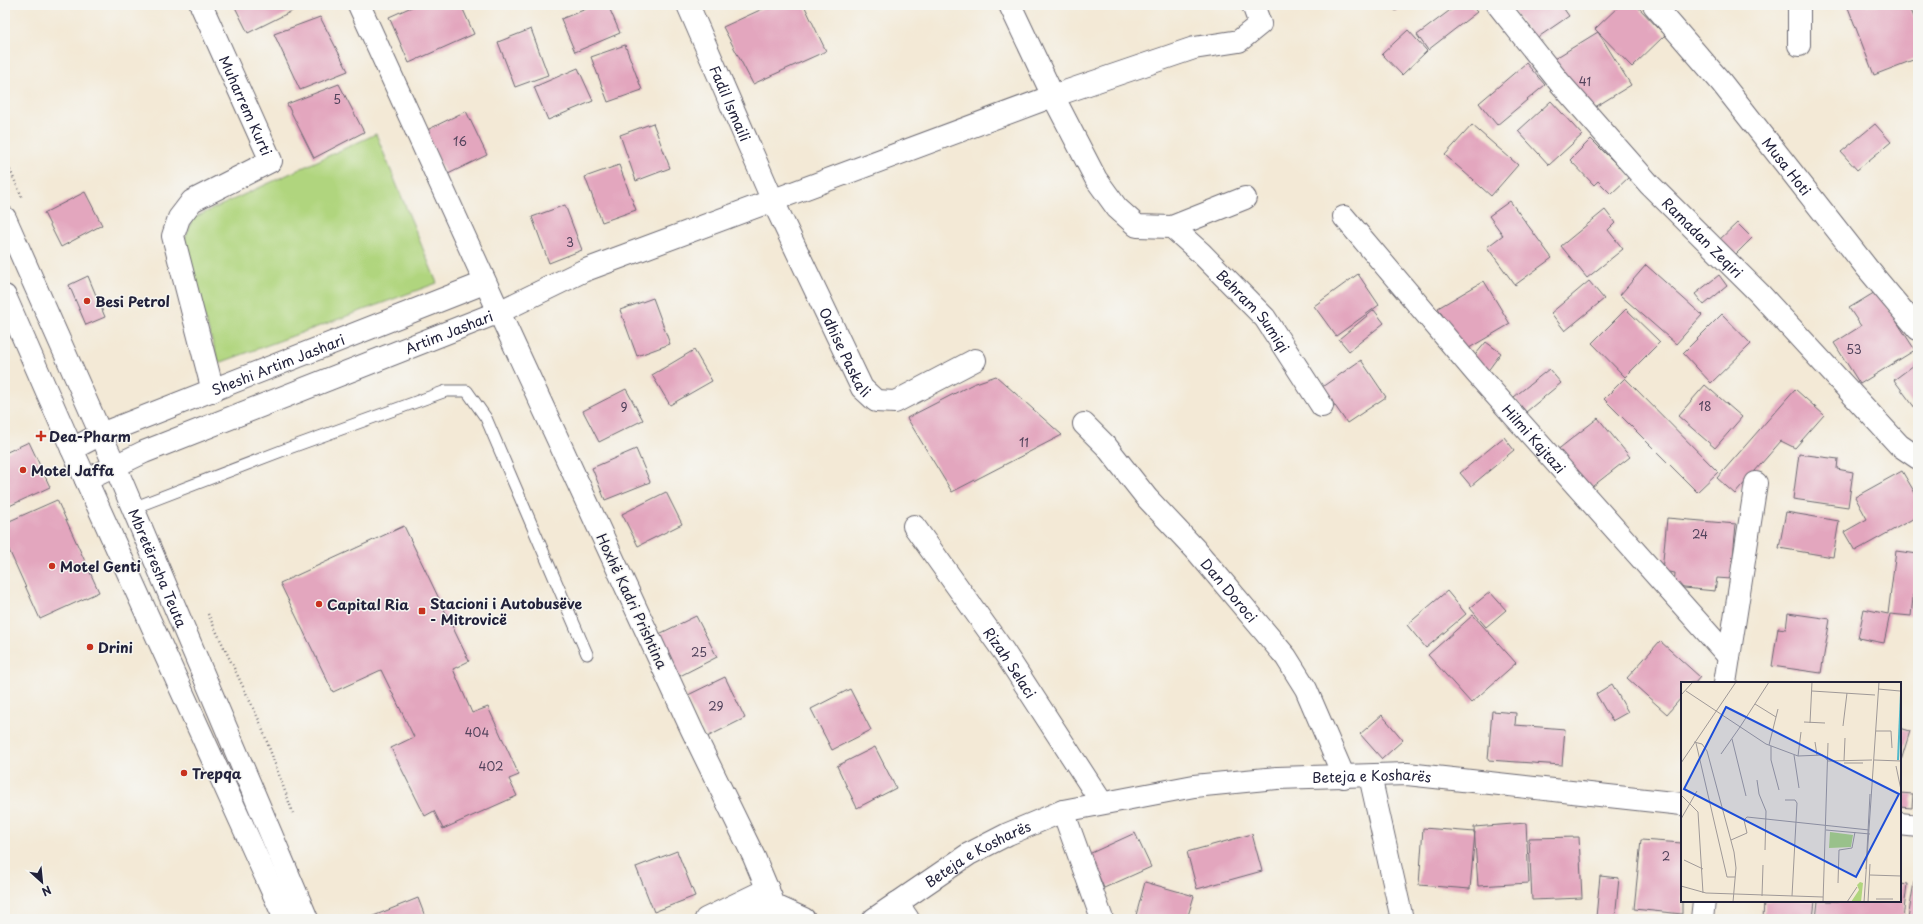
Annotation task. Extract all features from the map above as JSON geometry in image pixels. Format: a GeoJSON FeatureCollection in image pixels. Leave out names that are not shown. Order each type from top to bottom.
{"type":"FeatureCollection","features":[{"type":"Feature","properties":{"kind":"street","name":"Muharrem Kurti"},"geometry":{"type":"LineString","coordinates":[[201,5],[271,161],[192,201],[179,218],[173,236],[213,390]]}},
{"type":"Feature","properties":{"kind":"street","name":"Artim Jashari"},"geometry":{"type":"LineString","coordinates":[[86,480],[144,452],[499,312],[484,283],[359,5]]}},
{"type":"Feature","properties":{"kind":"street","name":"Fadil Ismaili"},"geometry":{"type":"LineString","coordinates":[[688,5],[773,201]]}},
{"type":"Feature","properties":{"kind":"street"},"geometry":{"type":"LineString","coordinates":[[1010,5],[1053,96],[1096,179],[1117,208],[1137,226],[1172,227],[1245,198]]}},
{"type":"Feature","properties":{"kind":"street"},"geometry":{"type":"LineString","coordinates":[[499,312],[583,271],[1053,96],[1194,48],[1239,41],[1260,24],[1253,5]]}},
{"type":"Feature","properties":{"kind":"street","name":"Ramadan Zeqiri"},"geometry":{"type":"LineString","coordinates":[[1498,5],[1560,83],[1650,185],[1759,293],[1900,445],[1918,458]]}},
{"type":"Feature","properties":{"kind":"street","name":"Musa Hoti"},"geometry":{"type":"LineString","coordinates":[[1654,5],[1721,82],[1867,268],[1918,329]]}},
{"type":"Feature","properties":{"kind":"street"},"geometry":{"type":"LineString","coordinates":[[1799,5],[1799,45]]}},
{"type":"Feature","properties":{"kind":"street","name":"Odhise Paskali"},"geometry":{"type":"LineString","coordinates":[[773,201],[862,388],[876,401],[895,402],[975,360]]}},
{"type":"Feature","properties":{"kind":"street","name":"Mbretëresha Teuta"},"geometry":{"type":"LineString","coordinates":[[5,218],[115,466],[307,919]]}},
{"type":"Feature","properties":{"kind":"street","name":"Hilmi Kajtazi"},"geometry":{"type":"LineString","coordinates":[[1344,218],[1482,379],[1729,657]]}},
{"type":"Feature","properties":{"kind":"street","name":"Behram Sumiqi"},"geometry":{"type":"LineString","coordinates":[[1172,227],[1201,253],[1265,318],[1322,406]]}},
{"type":"Feature","properties":{"kind":"street","name":"Sheshi Artim Jashari"},"geometry":{"type":"LineString","coordinates":[[72,448],[101,434],[484,283]]}},
{"type":"Feature","properties":{"kind":"street","name":"Mbretëresha Teuta"},"geometry":{"type":"LineString","coordinates":[[5,296],[86,480],[285,919]]}},
{"type":"Feature","properties":{"kind":"street","name":"Hoxhë Kadri Prishtina"},"geometry":{"type":"LineString","coordinates":[[499,312],[773,904]]}},
{"type":"Feature","properties":{"kind":"street","name":"Dan Doroci"},"geometry":{"type":"LineString","coordinates":[[1084,424],[1106,446],[1148,498],[1195,549],[1286,657],[1306,689],[1344,777]]}},
{"type":"Feature","properties":{"kind":"street"},"geometry":{"type":"LineString","coordinates":[[1725,682],[1756,483]]}},
{"type":"Feature","properties":{"kind":"street","name":"Rizah Selaci"},"geometry":{"type":"LineString","coordinates":[[914,526],[1004,652],[1102,803]]}},
{"type":"Feature","properties":{"kind":"street","name":"Beteja e Kosharës"},"geometry":{"type":"LineString","coordinates":[[874,919],[903,911],[969,854],[1008,834],[1063,811],[1194,786],[1276,778],[1407,774],[1681,804]]}},
{"type":"Feature","properties":{"kind":"street"},"geometry":{"type":"LineString","coordinates":[[1370,776],[1402,919]]}},
{"type":"Feature","properties":{"kind":"street"},"geometry":{"type":"LineString","coordinates":[[1063,811],[1102,919]]}},
{"type":"Feature","properties":{"kind":"street"},"geometry":{"type":"LineString","coordinates":[[1901,824],[1918,826]]}},
{"type":"Feature","properties":{"kind":"street"},"geometry":{"type":"LineString","coordinates":[[1702,919],[1704,902]]}},
{"type":"Feature","properties":{"kind":"street"},"geometry":{"type":"LineString","coordinates":[[744,919],[773,904]]}},
{"type":"Feature","properties":{"kind":"street"},"geometry":{"type":"LineString","coordinates":[[706,919],[773,904],[804,919]]}},
{"type":"Feature","properties":{"kind":"lane"},"geometry":{"type":"LineString","coordinates":[[133,508],[288,448],[446,391],[467,392],[486,418],[587,654]]}},
{"type":"Feature","properties":{"kind":"green space"},"geometry":{"type":"Polygon","coordinates":[[[376,134],[437,283],[219,363],[182,246],[193,218],[376,134]]]}},
{"type":"Feature","properties":{"kind":"building"},"geometry":{"type":"Polygon","coordinates":[[[234,5],[304,5],[248,33],[234,5]]]}},
{"type":"Feature","properties":{"kind":"building"},"geometry":{"type":"Polygon","coordinates":[[[416,5],[461,5],[474,34],[409,63],[389,17],[416,5]]]}},
{"type":"Feature","properties":{"kind":"building"},"geometry":{"type":"Polygon","coordinates":[[[596,5],[608,5],[620,33],[575,52],[561,19],[596,5]]]}},
{"type":"Feature","properties":{"kind":"building"},"geometry":{"type":"Polygon","coordinates":[[[737,5],[746,5],[739,8],[737,5]]]}},
{"type":"Feature","properties":{"kind":"building"},"geometry":{"type":"Polygon","coordinates":[[[771,5],[804,5],[826,51],[753,84],[723,27],[771,5]]]}},
{"type":"Feature","properties":{"kind":"building"},"geometry":{"type":"Polygon","coordinates":[[[1389,5],[1401,5],[1396,11],[1389,5]]]}},
{"type":"Feature","properties":{"kind":"building"},"geometry":{"type":"Polygon","coordinates":[[[1457,5],[1471,5],[1477,12],[1428,50],[1417,35],[1457,5]]]}},
{"type":"Feature","properties":{"kind":"building"},"geometry":{"type":"Polygon","coordinates":[[[1510,5],[1561,5],[1569,16],[1534,40],[1510,5]]]}},
{"type":"Feature","properties":{"kind":"building"},"geometry":{"type":"Polygon","coordinates":[[[1620,5],[1636,5],[1665,35],[1632,67],[1595,29],[1620,5]]]}},
{"type":"Feature","properties":{"kind":"building"},"geometry":{"type":"Polygon","coordinates":[[[1847,5],[1909,5],[1918,27],[1918,58],[1874,75],[1847,5]]]}},
{"type":"Feature","properties":{"kind":"building"},"geometry":{"type":"Polygon","coordinates":[[[320,17],[348,71],[300,90],[274,34],[320,17]]]}},
{"type":"Feature","properties":{"kind":"building"},"geometry":{"type":"Polygon","coordinates":[[[531,29],[548,75],[515,87],[498,42],[531,29]]]}},
{"type":"Feature","properties":{"kind":"building"},"geometry":{"type":"Polygon","coordinates":[[[1408,30],[1427,51],[1402,75],[1382,54],[1408,30]]]}},
{"type":"Feature","properties":{"kind":"building"},"geometry":{"type":"Polygon","coordinates":[[[1598,32],[1631,85],[1587,112],[1554,59],[1598,32]]]}},
{"type":"Feature","properties":{"kind":"building"},"geometry":{"type":"Polygon","coordinates":[[[625,45],[642,90],[608,102],[591,57],[625,45]]]}},
{"type":"Feature","properties":{"kind":"building"},"geometry":{"type":"Polygon","coordinates":[[[1526,63],[1545,85],[1497,125],[1479,103],[1526,63]]]}},
{"type":"Feature","properties":{"kind":"building"},"geometry":{"type":"Polygon","coordinates":[[[578,68],[593,101],[548,120],[534,87],[578,68]]]}},
{"type":"Feature","properties":{"kind":"building"},"geometry":{"type":"Polygon","coordinates":[[[339,84],[364,132],[314,158],[287,104],[339,84]]]}},
{"type":"Feature","properties":{"kind":"building"},"geometry":{"type":"Polygon","coordinates":[[[1551,101],[1582,135],[1549,165],[1518,131],[1551,101]]]}},
{"type":"Feature","properties":{"kind":"building"},"geometry":{"type":"Polygon","coordinates":[[[466,111],[487,155],[446,175],[425,131],[466,111]]]}},
{"type":"Feature","properties":{"kind":"building"},"geometry":{"type":"Polygon","coordinates":[[[653,123],[670,168],[636,181],[620,135],[653,123]]]}},
{"type":"Feature","properties":{"kind":"building"},"geometry":{"type":"Polygon","coordinates":[[[1875,124],[1891,142],[1857,170],[1841,152],[1875,124]]]}},
{"type":"Feature","properties":{"kind":"building"},"geometry":{"type":"Polygon","coordinates":[[[1472,125],[1518,165],[1491,196],[1445,155],[1472,125]]]}},
{"type":"Feature","properties":{"kind":"building"},"geometry":{"type":"Polygon","coordinates":[[[1591,139],[1629,177],[1611,194],[1598,181],[1594,185],[1570,160],[1591,139]]]}},
{"type":"Feature","properties":{"kind":"building"},"geometry":{"type":"Polygon","coordinates":[[[619,165],[636,210],[602,222],[585,177],[619,165]]]}},
{"type":"Feature","properties":{"kind":"building"},"geometry":{"type":"Polygon","coordinates":[[[85,192],[102,225],[61,247],[44,213],[85,192]]]}},
{"type":"Feature","properties":{"kind":"building"},"geometry":{"type":"Polygon","coordinates":[[[1510,201],[1552,258],[1515,285],[1487,247],[1503,235],[1489,216],[1510,201]]]}},
{"type":"Feature","properties":{"kind":"building"},"geometry":{"type":"Polygon","coordinates":[[[565,205],[582,250],[549,263],[532,217],[565,205]]]}},
{"type":"Feature","properties":{"kind":"building"},"geometry":{"type":"Polygon","coordinates":[[[1605,210],[1615,223],[1608,230],[1623,249],[1587,278],[1561,246],[1605,210]]]}},
{"type":"Feature","properties":{"kind":"building"},"geometry":{"type":"Polygon","coordinates":[[[1737,223],[1752,238],[1732,258],[1717,242],[1737,223]]]}},
{"type":"Feature","properties":{"kind":"building"},"geometry":{"type":"Polygon","coordinates":[[[1646,265],[1702,315],[1676,344],[1620,295],[1646,265]]]}},
{"type":"Feature","properties":{"kind":"building"},"geometry":{"type":"Polygon","coordinates":[[[1358,274],[1379,305],[1336,336],[1314,306],[1358,274]]]}},
{"type":"Feature","properties":{"kind":"building"},"geometry":{"type":"Polygon","coordinates":[[[1719,275],[1727,286],[1704,305],[1695,294],[1719,275]]]}},
{"type":"Feature","properties":{"kind":"building","name":"Besi Petrol"},"geometry":{"type":"Polygon","coordinates":[[[88,276],[105,317],[86,325],[69,285],[88,276]]]}},
{"type":"Feature","properties":{"kind":"building"},"geometry":{"type":"Polygon","coordinates":[[[1484,281],[1510,324],[1464,351],[1438,308],[1484,281]]]}},
{"type":"Feature","properties":{"kind":"building"},"geometry":{"type":"Polygon","coordinates":[[[1589,281],[1604,299],[1565,331],[1551,313],[1589,281]]]}},
{"type":"Feature","properties":{"kind":"building"},"geometry":{"type":"Polygon","coordinates":[[[1877,291],[1915,350],[1860,384],[1834,343],[1861,326],[1849,308],[1877,291]]]}},
{"type":"Feature","properties":{"kind":"building"},"geometry":{"type":"Polygon","coordinates":[[[653,298],[670,344],[637,356],[620,310],[653,298]]]}},
{"type":"Feature","properties":{"kind":"building"},"geometry":{"type":"Polygon","coordinates":[[[1626,309],[1660,342],[1625,377],[1592,343],[1626,309]]]}},
{"type":"Feature","properties":{"kind":"building"},"geometry":{"type":"Polygon","coordinates":[[[1374,310],[1384,323],[1349,351],[1339,339],[1374,310]]]}},
{"type":"Feature","properties":{"kind":"building"},"geometry":{"type":"Polygon","coordinates":[[[1722,314],[1751,344],[1711,383],[1683,353],[1722,314]]]}},
{"type":"Feature","properties":{"kind":"building"},"geometry":{"type":"Polygon","coordinates":[[[1486,342],[1501,353],[1487,372],[1471,360],[1486,342]]]}},
{"type":"Feature","properties":{"kind":"building"},"geometry":{"type":"Polygon","coordinates":[[[694,350],[712,381],[670,405],[652,375],[694,350]]]}},
{"type":"Feature","properties":{"kind":"building"},"geometry":{"type":"Polygon","coordinates":[[[1361,360],[1386,397],[1347,423],[1322,387],[1361,360]]]}},
{"type":"Feature","properties":{"kind":"building"},"geometry":{"type":"Polygon","coordinates":[[[1918,362],[1918,412],[1894,380],[1918,362]]]}},
{"type":"Feature","properties":{"kind":"building"},"geometry":{"type":"Polygon","coordinates":[[[1549,369],[1561,383],[1526,412],[1514,397],[1549,369]]]}},
{"type":"Feature","properties":{"kind":"building"},"geometry":{"type":"Polygon","coordinates":[[[996,376],[1062,435],[952,492],[907,418],[973,384],[996,376]]]}},
{"type":"Feature","properties":{"kind":"building"},"geometry":{"type":"Polygon","coordinates":[[[1625,378],[1718,472],[1697,492],[1604,399],[1625,378]]]}},
{"type":"Feature","properties":{"kind":"building"},"geometry":{"type":"Polygon","coordinates":[[[1705,385],[1742,417],[1715,448],[1678,416],[1705,385]]]}},
{"type":"Feature","properties":{"kind":"building"},"geometry":{"type":"Polygon","coordinates":[[[626,389],[643,420],[599,442],[583,411],[626,389]]]}},
{"type":"Feature","properties":{"kind":"building"},"geometry":{"type":"Polygon","coordinates":[[[1795,389],[1824,415],[1795,448],[1781,441],[1735,494],[1717,478],[1795,389]]]}},
{"type":"Feature","properties":{"kind":"building"},"geometry":{"type":"Polygon","coordinates":[[[1598,418],[1630,457],[1588,490],[1556,451],[1598,418]]]}},
{"type":"Feature","properties":{"kind":"building"},"geometry":{"type":"Polygon","coordinates":[[[1504,437],[1514,450],[1471,486],[1460,473],[1504,437]]]}},
{"type":"Feature","properties":{"kind":"building","name":"Motel Jaffa"},"geometry":{"type":"Polygon","coordinates":[[[29,442],[50,487],[5,508],[5,453],[29,442]]]}},
{"type":"Feature","properties":{"kind":"building"},"geometry":{"type":"Polygon","coordinates":[[[636,449],[650,482],[605,500],[592,468],[636,449]]]}},
{"type":"Feature","properties":{"kind":"building"},"geometry":{"type":"Polygon","coordinates":[[[1799,454],[1838,459],[1837,469],[1853,472],[1848,507],[1793,499],[1799,454]]]}},
{"type":"Feature","properties":{"kind":"building"},"geometry":{"type":"Polygon","coordinates":[[[1902,471],[1918,498],[1918,516],[1855,551],[1844,532],[1867,519],[1855,497],[1902,471]]]}},
{"type":"Feature","properties":{"kind":"building"},"geometry":{"type":"Polygon","coordinates":[[[666,492],[682,524],[638,546],[622,514],[666,492]]]}},
{"type":"Feature","properties":{"kind":"building","name":"Motel Genti"},"geometry":{"type":"Polygon","coordinates":[[[57,500],[99,592],[40,619],[5,541],[5,523],[57,500]]]}},
{"type":"Feature","properties":{"kind":"building"},"geometry":{"type":"Polygon","coordinates":[[[1786,512],[1839,521],[1833,557],[1779,548],[1786,512]]]}},
{"type":"Feature","properties":{"kind":"building"},"geometry":{"type":"Polygon","coordinates":[[[1667,518],[1736,524],[1731,579],[1717,578],[1715,591],[1674,587],[1675,573],[1662,571],[1667,518]]]}},
{"type":"Feature","properties":{"kind":"building"},"geometry":{"type":"Polygon","coordinates":[[[404,526],[469,661],[453,669],[472,713],[488,707],[519,775],[509,779],[517,796],[443,829],[434,811],[425,816],[391,748],[414,737],[381,670],[333,692],[280,583],[404,526]]]}},
{"type":"Feature","properties":{"kind":"building"},"geometry":{"type":"Polygon","coordinates":[[[1896,551],[1918,554],[1911,616],[1890,614],[1884,643],[1858,638],[1864,609],[1888,614],[1896,551]]]}},
{"type":"Feature","properties":{"kind":"building"},"geometry":{"type":"Polygon","coordinates":[[[1447,591],[1466,614],[1426,648],[1407,625],[1447,591]]]}},
{"type":"Feature","properties":{"kind":"building"},"geometry":{"type":"Polygon","coordinates":[[[1490,592],[1506,610],[1486,627],[1470,608],[1490,592]]]}},
{"type":"Feature","properties":{"kind":"building"},"geometry":{"type":"Polygon","coordinates":[[[1788,613],[1830,619],[1821,673],[1772,666],[1778,628],[1786,629],[1788,613]]]}},
{"type":"Feature","properties":{"kind":"building"},"geometry":{"type":"Polygon","coordinates":[[[1473,615],[1516,663],[1471,703],[1428,655],[1473,615]]]}},
{"type":"Feature","properties":{"kind":"building"},"geometry":{"type":"Polygon","coordinates":[[[696,616],[717,657],[678,677],[657,635],[696,616]]]}},
{"type":"Feature","properties":{"kind":"building"},"geometry":{"type":"Polygon","coordinates":[[[1660,641],[1700,677],[1696,682],[1681,682],[1681,698],[1667,714],[1627,678],[1660,641]]]}},
{"type":"Feature","properties":{"kind":"building"},"geometry":{"type":"Polygon","coordinates":[[[725,677],[745,718],[707,737],[686,696],[725,677]]]}},
{"type":"Feature","properties":{"kind":"building"},"geometry":{"type":"Polygon","coordinates":[[[1612,684],[1628,712],[1612,721],[1596,694],[1612,684]]]}},
{"type":"Feature","properties":{"kind":"building"},"geometry":{"type":"Polygon","coordinates":[[[850,689],[871,730],[832,750],[811,709],[850,689]]]}},
{"type":"Feature","properties":{"kind":"building"},"geometry":{"type":"Polygon","coordinates":[[[1492,711],[1516,713],[1515,725],[1565,729],[1562,765],[1488,760],[1492,711]]]}},
{"type":"Feature","properties":{"kind":"building"},"geometry":{"type":"Polygon","coordinates":[[[1382,715],[1403,740],[1382,759],[1360,734],[1382,715]]]}},
{"type":"Feature","properties":{"kind":"building"},"geometry":{"type":"Polygon","coordinates":[[[1901,728],[1910,731],[1901,761],[1901,728]]]}},
{"type":"Feature","properties":{"kind":"building"},"geometry":{"type":"Polygon","coordinates":[[[875,747],[896,788],[857,808],[837,766],[875,747]]]}},
{"type":"Feature","properties":{"kind":"building"},"geometry":{"type":"Polygon","coordinates":[[[1901,793],[1913,794],[1912,808],[1901,807],[1901,793]]]}},
{"type":"Feature","properties":{"kind":"building"},"geometry":{"type":"Polygon","coordinates":[[[1526,823],[1529,883],[1478,886],[1474,827],[1526,823]]]}},
{"type":"Feature","properties":{"kind":"building"},"geometry":{"type":"Polygon","coordinates":[[[1423,828],[1475,832],[1470,889],[1419,885],[1423,828]]]}},
{"type":"Feature","properties":{"kind":"building"},"geometry":{"type":"Polygon","coordinates":[[[1135,833],[1151,867],[1104,888],[1089,854],[1135,833]]]}},
{"type":"Feature","properties":{"kind":"building"},"geometry":{"type":"Polygon","coordinates":[[[1252,834],[1262,871],[1197,889],[1187,852],[1252,834]]]}},
{"type":"Feature","properties":{"kind":"building"},"geometry":{"type":"Polygon","coordinates":[[[1579,837],[1582,898],[1532,900],[1529,838],[1579,837]]]}},
{"type":"Feature","properties":{"kind":"building"},"geometry":{"type":"Polygon","coordinates":[[[1641,840],[1681,843],[1682,914],[1634,909],[1641,840]]]}},
{"type":"Feature","properties":{"kind":"building"},"geometry":{"type":"Polygon","coordinates":[[[677,851],[695,896],[654,912],[636,867],[677,851]]]}},
{"type":"Feature","properties":{"kind":"building"},"geometry":{"type":"Polygon","coordinates":[[[1600,876],[1619,878],[1615,919],[1596,917],[1600,876]]]}},
{"type":"Feature","properties":{"kind":"building"},"geometry":{"type":"Polygon","coordinates":[[[1145,882],[1194,896],[1187,919],[1135,919],[1145,882]]]}},
{"type":"Feature","properties":{"kind":"building"},"geometry":{"type":"Polygon","coordinates":[[[1914,882],[1918,882],[1918,919],[1908,919],[1914,882]]]}},
{"type":"Feature","properties":{"kind":"building"},"geometry":{"type":"Polygon","coordinates":[[[1901,883],[1907,884],[1903,919],[1816,919],[1818,902],[1901,902],[1901,883]]]}},
{"type":"Feature","properties":{"kind":"building"},"geometry":{"type":"Polygon","coordinates":[[[418,898],[426,919],[366,919],[418,898]]]}},
{"type":"Feature","properties":{"kind":"building"},"geometry":{"type":"Polygon","coordinates":[[[1764,902],[1815,902],[1813,919],[1763,919],[1764,902]]]}},
{"type":"Feature","properties":{"kind":"place","name":"Besi Petrol"},"geometry":{"type":"Point","coordinates":[87,301]}},
{"type":"Feature","properties":{"kind":"place","name":"Dea-Pharm"},"geometry":{"type":"Point","coordinates":[41,436]}},
{"type":"Feature","properties":{"kind":"place","name":"Motel Jaffa"},"geometry":{"type":"Point","coordinates":[23,470]}},
{"type":"Feature","properties":{"kind":"place","name":"Motel Genti"},"geometry":{"type":"Point","coordinates":[52,566]}},
{"type":"Feature","properties":{"kind":"place","name":"Capital Ria"},"geometry":{"type":"Point","coordinates":[319,604]}},
{"type":"Feature","properties":{"kind":"place","name":"Stacioni i Autobusëve - Mitrovicë"},"geometry":{"type":"Point","coordinates":[422,611]}},
{"type":"Feature","properties":{"kind":"place","name":"Drini"},"geometry":{"type":"Point","coordinates":[90,647]}},
{"type":"Feature","properties":{"kind":"place","name":"Trepqa"},"geometry":{"type":"Point","coordinates":[184,773]}}]}
